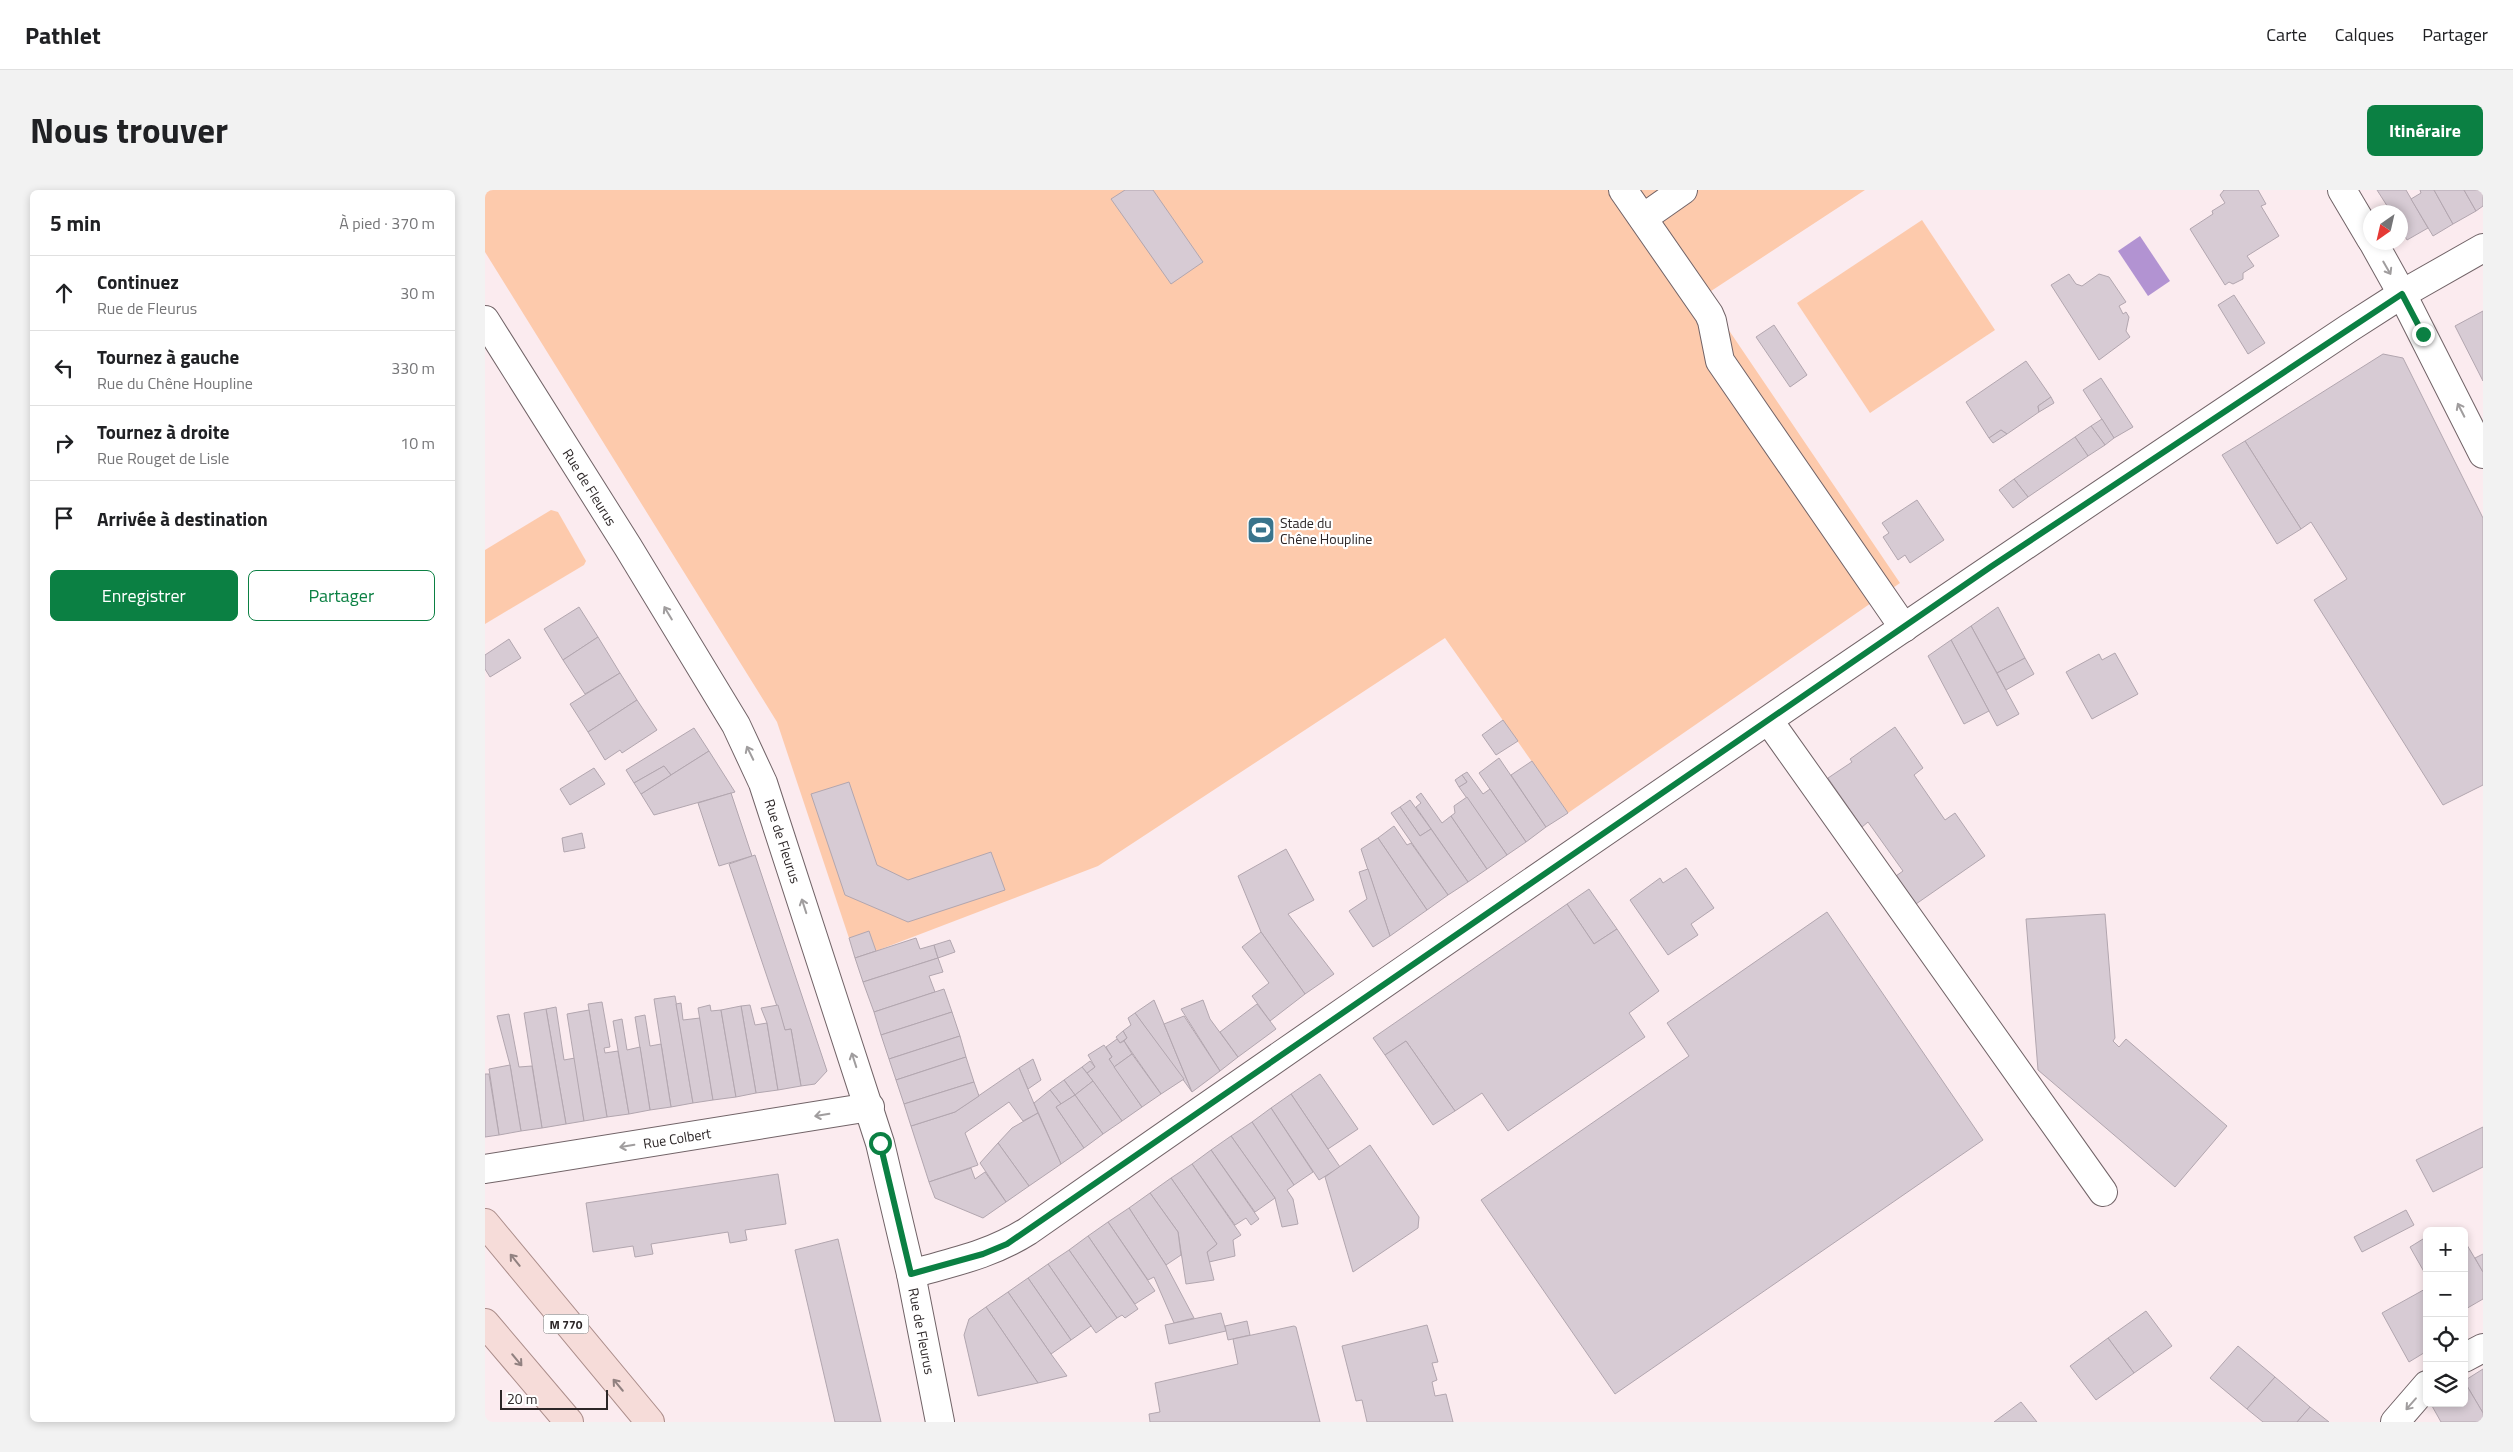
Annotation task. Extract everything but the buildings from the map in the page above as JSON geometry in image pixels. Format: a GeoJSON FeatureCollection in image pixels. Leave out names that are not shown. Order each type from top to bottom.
{"type":"FeatureCollection","features":[{"type":"Feature","properties":{"kind":"main road","name":"M 770"},"geometry":{"type":"LineString","coordinates":[[485,1223],[650,1422]]}},
{"type":"Feature","properties":{"kind":"main road"},"geometry":{"type":"LineString","coordinates":[[485,1323],[569,1422]]}},
{"type":"Feature","properties":{"kind":"street"},"geometry":{"type":"LineString","coordinates":[[1623,190],[1709,314],[1720,361],[1905,628]]}},
{"type":"Feature","properties":{"kind":"street"},"geometry":{"type":"LineString","coordinates":[[1643,218],[1683,190]]}},
{"type":"Feature","properties":{"kind":"street"},"geometry":{"type":"LineString","coordinates":[[2342,190],[2363,225]]}},
{"type":"Feature","properties":{"kind":"street"},"geometry":{"type":"LineString","coordinates":[[911,1274],[983,1254],[1007,1244],[1028,1231],[1350,1006],[1905,628],[1992,566],[2402,294],[2483,248]]}},
{"type":"Feature","properties":{"kind":"street"},"geometry":{"type":"LineString","coordinates":[[2377,250],[2402,294],[2483,454]]}},
{"type":"Feature","properties":{"kind":"street","name":"Rue de Fleurus"},"geometry":{"type":"LineString","coordinates":[[485,320],[628,547],[750,753],[778,826],[870,1107],[889,1177],[911,1274],[940,1422]]}},
{"type":"Feature","properties":{"kind":"street"},"geometry":{"type":"LineString","coordinates":[[1769,721],[2103,1192]]}},
{"type":"Feature","properties":{"kind":"street","name":"Rue Colbert"},"geometry":{"type":"LineString","coordinates":[[485,1169],[870,1107]]}},
{"type":"Feature","properties":{"kind":"street"},"geometry":{"type":"LineString","coordinates":[[2468,1356],[2483,1348]]}},
{"type":"Feature","properties":{"kind":"street"},"geometry":{"type":"LineString","coordinates":[[2395,1422],[2423,1390]]}},
{"type":"Feature","properties":{"kind":"shaded area","name":"Stade du Chêne Houpline"},"geometry":{"type":"Polygon","coordinates":[[[485,190],[1865,190],[1705,295],[1900,583],[1568,813],[1445,638],[1098,866],[876,951],[869,932],[849,938],[777,722],[485,252],[485,190]]]}},
{"type":"Feature","properties":{"kind":"shaded area"},"geometry":{"type":"Polygon","coordinates":[[[1922,220],[1995,330],[1870,413],[1797,303],[1922,220]]]}},
{"type":"Feature","properties":{"kind":"shaded area"},"geometry":{"type":"Polygon","coordinates":[[[2140,236],[2170,281],[2148,296],[2118,251],[2140,236]]]}},
{"type":"Feature","properties":{"kind":"shaded area"},"geometry":{"type":"Polygon","coordinates":[[[551,510],[558,512],[586,561],[584,565],[485,624],[485,550],[551,510]]]}},
{"type":"Feature","properties":{"kind":"place","name":"Stade du Chêne Houpline"},"geometry":{"type":"Point","coordinates":[1261,530]}},
{"type":"Feature","properties":{"kind":"route"},"geometry":{"type":"LineString","coordinates":[[880,1143],[911,1274],[983,1254],[1007,1244],[1358,1001],[1905,628],[1992,566],[2402,294],[2423,334]]}}]}
